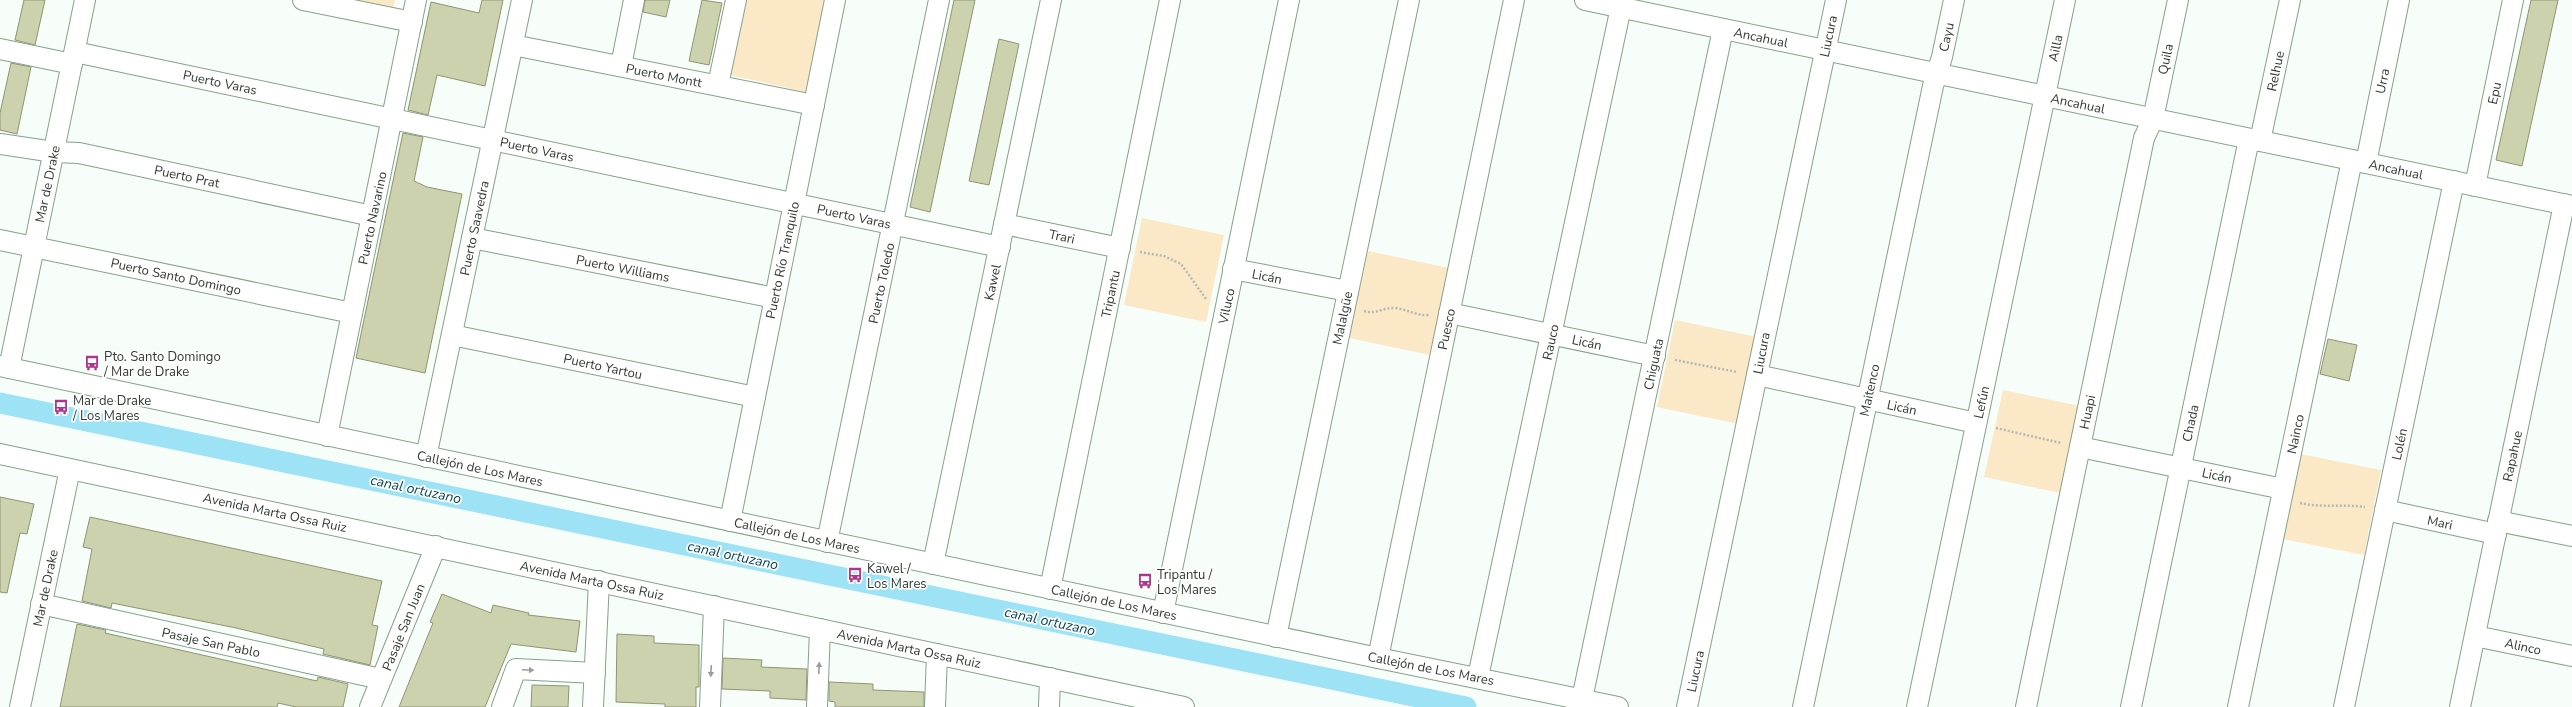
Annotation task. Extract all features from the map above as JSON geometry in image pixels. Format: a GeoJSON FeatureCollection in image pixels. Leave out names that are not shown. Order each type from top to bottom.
{"type":"FeatureCollection","features":[{"type":"Feature","properties":{"kind":"street","name":"Mar de Drake"},"geometry":{"type":"LineString","coordinates":[[4,367],[34,247],[85,0]]}},
{"type":"Feature","properties":{"kind":"street"},"geometry":{"type":"LineString","coordinates":[[303,0],[412,22]]}},
{"type":"Feature","properties":{"kind":"street","name":"Puerto Navarino"},"geometry":{"type":"LineString","coordinates":[[327,436],[416,0]]}},
{"type":"Feature","properties":{"kind":"street","name":"Puerto Saavedra"},"geometry":{"type":"LineString","coordinates":[[426,457],[522,0]]}},
{"type":"Feature","properties":{"kind":"street"},"geometry":{"type":"LineString","coordinates":[[621,66],[634,0]]}},
{"type":"Feature","properties":{"kind":"street"},"geometry":{"type":"LineString","coordinates":[[718,85],[736,0]]}},
{"type":"Feature","properties":{"kind":"street","name":"Puerto Río Tranquilo"},"geometry":{"type":"LineString","coordinates":[[730,521],[835,0]]}},
{"type":"Feature","properties":{"kind":"street","name":"Puerto Toledo"},"geometry":{"type":"LineString","coordinates":[[827,542],[940,0]]}},
{"type":"Feature","properties":{"kind":"street","name":"Kawel"},"geometry":{"type":"LineString","coordinates":[[933,564],[1051,0]]}},
{"type":"Feature","properties":{"kind":"street","name":"Tripantu"},"geometry":{"type":"LineString","coordinates":[[1050,589],[1170,0]]}},
{"type":"Feature","properties":{"kind":"street","name":"Viluco"},"geometry":{"type":"LineString","coordinates":[[1163,612],[1289,0]]}},
{"type":"Feature","properties":{"kind":"street","name":"Malalgüe"},"geometry":{"type":"LineString","coordinates":[[1276,637],[1409,0]]}},
{"type":"Feature","properties":{"kind":"street","name":"Puesco"},"geometry":{"type":"LineString","coordinates":[[1378,658],[1514,0]]}},
{"type":"Feature","properties":{"kind":"street","name":"Ancahual"},"geometry":{"type":"LineString","coordinates":[[1585,0],[2568,205]]}},
{"type":"Feature","properties":{"kind":"street","name":"Liucura"},"geometry":{"type":"LineString","coordinates":[[1687,707],[1836,0]]}},
{"type":"Feature","properties":{"kind":"street","name":"Cayu"},"geometry":{"type":"LineString","coordinates":[[1936,73],[1942,57],[1954,0]]}},
{"type":"Feature","properties":{"kind":"street","name":"Ailla"},"geometry":{"type":"LineString","coordinates":[[2045,96],[2064,0]]}},
{"type":"Feature","properties":{"kind":"street","name":"Quila"},"geometry":{"type":"LineString","coordinates":[[2154,119],[2178,0]]}},
{"type":"Feature","properties":{"kind":"street","name":"Relhue"},"geometry":{"type":"LineString","coordinates":[[2255,140],[2290,0]]}},
{"type":"Feature","properties":{"kind":"street","name":"Urra"},"geometry":{"type":"LineString","coordinates":[[2359,162],[2399,0]]}},
{"type":"Feature","properties":{"kind":"street","name":"Epu"},"geometry":{"type":"LineString","coordinates":[[2475,186],[2513,0]]}},
{"type":"Feature","properties":{"kind":"street","name":"Rauco"},"geometry":{"type":"LineString","coordinates":[[1478,677],[1621,7]]}},
{"type":"Feature","properties":{"kind":"street","name":"Chiguata"},"geometry":{"type":"LineString","coordinates":[[1582,699],[1724,29]]}},
{"type":"Feature","properties":{"kind":"street","name":"Puerto Montt"},"geometry":{"type":"LineString","coordinates":[[513,45],[814,105]]}},
{"type":"Feature","properties":{"kind":"street","name":"Puerto Varas"},"geometry":{"type":"LineString","coordinates":[[0,49],[73,58],[392,118],[1000,247]]}},
{"type":"Feature","properties":{"kind":"street","name":"Maitenco"},"geometry":{"type":"LineString","coordinates":[[1803,707],[1936,73]]}},
{"type":"Feature","properties":{"kind":"street","name":"Lefún"},"geometry":{"type":"LineString","coordinates":[[1917,707],[2045,96]]}},
{"type":"Feature","properties":{"kind":"street","name":"Huapi"},"geometry":{"type":"LineString","coordinates":[[2026,707],[2144,138],[2154,119]]}},
{"type":"Feature","properties":{"kind":"street","name":"Chada"},"geometry":{"type":"LineString","coordinates":[[2131,707],[2181,468],[2255,140]]}},
{"type":"Feature","properties":{"kind":"street","name":"Puerto Prat"},"geometry":{"type":"LineString","coordinates":[[0,144],[54,152],[79,153],[372,216]]}},
{"type":"Feature","properties":{"kind":"street","name":"Nainco"},"geometry":{"type":"LineString","coordinates":[[2238,707],[2283,489],[2359,162]]}},
{"type":"Feature","properties":{"kind":"street","name":"Lolén"},"geometry":{"type":"LineString","coordinates":[[2344,707],[2454,181]]}},
{"type":"Feature","properties":{"kind":"street","name":"Rapahue"},"geometry":{"type":"LineString","coordinates":[[2460,707],[2497,527],[2568,205]]}},
{"type":"Feature","properties":{"kind":"street","name":"Trari"},"geometry":{"type":"LineString","coordinates":[[1004,224],[1120,248]]}},
{"type":"Feature","properties":{"kind":"street","name":"Puerto Williams"},"geometry":{"type":"LineString","coordinates":[[472,238],[775,298]]}},
{"type":"Feature","properties":{"kind":"street","name":"Puerto Santo Domingo"},"geometry":{"type":"LineString","coordinates":[[0,240],[352,313]]}},
{"type":"Feature","properties":{"kind":"street","name":"Licán"},"geometry":{"type":"LineString","coordinates":[[1234,269],[1348,291]]}},
{"type":"Feature","properties":{"kind":"street","name":"Licán"},"geometry":{"type":"LineString","coordinates":[[1450,313],[1655,356]]}},
{"type":"Feature","properties":{"kind":"street","name":"Puerto Yartou"},"geometry":{"type":"LineString","coordinates":[[452,335],[755,396]]}},
{"type":"Feature","properties":{"kind":"street","name":"Callejón de Los Mares"},"geometry":{"type":"LineString","coordinates":[[4,367],[1276,637],[1478,677],[1618,707]]}},
{"type":"Feature","properties":{"kind":"street","name":"Licán"},"geometry":{"type":"LineString","coordinates":[[1757,376],[1976,423]]}},
{"type":"Feature","properties":{"kind":"street","name":"Licán"},"geometry":{"type":"LineString","coordinates":[[2080,447],[2283,489]]}},
{"type":"Feature","properties":{"kind":"street","name":"Avenida Marta Ossa Ruiz"},"geometry":{"type":"LineString","coordinates":[[0,454],[1050,678],[1163,705],[1184,707]]}},
{"type":"Feature","properties":{"kind":"street","name":"Mar de Drake"},"geometry":{"type":"LineString","coordinates":[[20,707],[70,469]]}},
{"type":"Feature","properties":{"kind":"street","name":"Mari"},"geometry":{"type":"LineString","coordinates":[[2385,510],[2497,527],[2572,536]]}},
{"type":"Feature","properties":{"kind":"street","name":"Pasaje San Juan"},"geometry":{"type":"LineString","coordinates":[[370,707],[436,546]]}},
{"type":"Feature","properties":{"kind":"street"},"geometry":{"type":"LineString","coordinates":[[593,707],[598,581]]}},
{"type":"Feature","properties":{"kind":"street","name":"Pasaje San Pablo"},"geometry":{"type":"LineString","coordinates":[[42,604],[381,679]]}},
{"type":"Feature","properties":{"kind":"street"},"geometry":{"type":"LineString","coordinates":[[710,707],[714,606]]}},
{"type":"Feature","properties":{"kind":"street"},"geometry":{"type":"LineString","coordinates":[[817,707],[820,629]]}},
{"type":"Feature","properties":{"kind":"street","name":"Alinco"},"geometry":{"type":"LineString","coordinates":[[2475,636],[2572,656]]}},
{"type":"Feature","properties":{"kind":"street"},"geometry":{"type":"LineString","coordinates":[[935,707],[937,654]]}},
{"type":"Feature","properties":{"kind":"street"},"geometry":{"type":"LineString","coordinates":[[502,707],[516,669],[595,673]]}},
{"type":"Feature","properties":{"kind":"street"},"geometry":{"type":"LineString","coordinates":[[1049,707],[1050,678]]}},
{"type":"Feature","properties":{"kind":"path"},"geometry":{"type":"LineString","coordinates":[[1120,248],[1164,256],[1181,264],[1214,309],[1224,316]]}},
{"type":"Feature","properties":{"kind":"path"},"geometry":{"type":"LineString","coordinates":[[1348,291],[1361,310],[1372,314],[1396,308],[1409,314],[1450,313]]}},
{"type":"Feature","properties":{"kind":"path"},"geometry":{"type":"LineString","coordinates":[[1655,356],[1757,376]]}},
{"type":"Feature","properties":{"kind":"path"},"geometry":{"type":"LineString","coordinates":[[1976,423],[2080,447]]}},
{"type":"Feature","properties":{"kind":"path"},"geometry":{"type":"LineString","coordinates":[[2283,489],[2301,503],[2313,505],[2343,504],[2385,510]]}},
{"type":"Feature","properties":{"kind":"shaded area"},"geometry":{"type":"Polygon","coordinates":[[[356,0],[395,0],[393,8],[356,0]]]}},
{"type":"Feature","properties":{"kind":"shaded area"},"geometry":{"type":"Polygon","coordinates":[[[747,0],[826,0],[806,92],[730,75],[747,0]]]}},
{"type":"Feature","properties":{"kind":"shaded area"},"geometry":{"type":"Polygon","coordinates":[[[1142,218],[1224,235],[1206,322],[1124,305],[1142,218]]]}},
{"type":"Feature","properties":{"kind":"shaded area"},"geometry":{"type":"Polygon","coordinates":[[[1368,251],[1449,268],[1430,355],[1349,338],[1368,251]]]}},
{"type":"Feature","properties":{"kind":"shaded area"},"geometry":{"type":"Polygon","coordinates":[[[1675,320],[1757,337],[1739,424],[1657,407],[1675,320]]]}},
{"type":"Feature","properties":{"kind":"shaded area"},"geometry":{"type":"Polygon","coordinates":[[[2003,390],[2084,407],[2065,494],[1984,477],[2003,390]]]}},
{"type":"Feature","properties":{"kind":"shaded area"},"geometry":{"type":"Polygon","coordinates":[[[2300,454],[2381,470],[2364,555],[2283,539],[2300,454]]]}},
{"type":"Feature","properties":{"kind":"building"},"geometry":{"type":"Polygon","coordinates":[[[24,0],[45,0],[35,45],[15,40],[24,0]]]}},
{"type":"Feature","properties":{"kind":"building"},"geometry":{"type":"Polygon","coordinates":[[[482,0],[503,0],[485,86],[437,75],[428,115],[408,110],[431,2],[479,13],[482,0]]]}},
{"type":"Feature","properties":{"kind":"building"},"geometry":{"type":"Polygon","coordinates":[[[645,0],[670,0],[666,17],[643,12],[645,0]]]}},
{"type":"Feature","properties":{"kind":"building"},"geometry":{"type":"Polygon","coordinates":[[[702,0],[722,3],[709,65],[689,61],[702,0]]]}},
{"type":"Feature","properties":{"kind":"building"},"geometry":{"type":"Polygon","coordinates":[[[954,0],[975,0],[930,212],[910,207],[954,0]]]}},
{"type":"Feature","properties":{"kind":"building"},"geometry":{"type":"Polygon","coordinates":[[[2531,0],[2558,0],[2522,166],[2496,160],[2531,0]]]}},
{"type":"Feature","properties":{"kind":"building"},"geometry":{"type":"Polygon","coordinates":[[[999,39],[1019,44],[989,185],[969,181],[999,39]]]}},
{"type":"Feature","properties":{"kind":"building"},"geometry":{"type":"Polygon","coordinates":[[[11,63],[31,67],[17,134],[0,130],[0,113],[11,63]]]}},
{"type":"Feature","properties":{"kind":"building"},"geometry":{"type":"Polygon","coordinates":[[[403,133],[423,137],[414,181],[427,187],[462,194],[425,373],[356,358],[403,133]]]}},
{"type":"Feature","properties":{"kind":"building"},"geometry":{"type":"Polygon","coordinates":[[[2328,339],[2357,345],[2349,381],[2320,374],[2328,339]]]}},
{"type":"Feature","properties":{"kind":"building"},"geometry":{"type":"Polygon","coordinates":[[[0,497],[34,504],[27,534],[20,533],[7,593],[0,592],[0,497]]]}},
{"type":"Feature","properties":{"kind":"building"},"geometry":{"type":"Polygon","coordinates":[[[90,517],[382,581],[372,625],[378,626],[370,665],[323,654],[324,649],[236,628],[112,603],[111,608],[82,601],[92,549],[83,547],[90,517]]]}},
{"type":"Feature","properties":{"kind":"building"},"geometry":{"type":"Polygon","coordinates":[[[442,594],[491,613],[493,605],[529,613],[528,615],[580,621],[576,652],[511,644],[485,707],[399,707],[433,623],[430,622],[442,594]]]}},
{"type":"Feature","properties":{"kind":"building"},"geometry":{"type":"Polygon","coordinates":[[[77,624],[106,630],[105,633],[317,681],[318,677],[348,684],[343,707],[296,707],[278,703],[277,707],[60,707],[77,624]]]}},
{"type":"Feature","properties":{"kind":"building"},"geometry":{"type":"Polygon","coordinates":[[[617,634],[654,636],[654,643],[699,645],[699,687],[696,687],[696,707],[665,707],[665,704],[616,702],[617,634]]]}},
{"type":"Feature","properties":{"kind":"building"},"geometry":{"type":"Polygon","coordinates":[[[723,658],[762,660],[761,667],[807,669],[806,700],[770,698],[770,691],[722,689],[723,658]]]}},
{"type":"Feature","properties":{"kind":"building"},"geometry":{"type":"Polygon","coordinates":[[[829,682],[873,684],[873,690],[924,692],[924,707],[835,707],[835,702],[829,701],[829,682]]]}},
{"type":"Feature","properties":{"kind":"building"},"geometry":{"type":"Polygon","coordinates":[[[532,685],[569,686],[568,707],[531,707],[532,685]]]}},
{"type":"Feature","properties":{"kind":"waterway","name":"canal ortuzano"},"geometry":{"type":"LineString","coordinates":[[0,403],[1466,707]]}},
{"type":"Feature","properties":{"kind":"place","name":"Pto. Santo Domingo / Mar de Drake"},"geometry":{"type":"Point","coordinates":[92,363]}},
{"type":"Feature","properties":{"kind":"place","name":"Mar de Drake / Los Mares"},"geometry":{"type":"Point","coordinates":[61,407]}},
{"type":"Feature","properties":{"kind":"place","name":"Kawel / Los Mares"},"geometry":{"type":"Point","coordinates":[855,575]}},
{"type":"Feature","properties":{"kind":"place","name":"Tripantu / Los Mares"},"geometry":{"type":"Point","coordinates":[1145,581]}}]}
